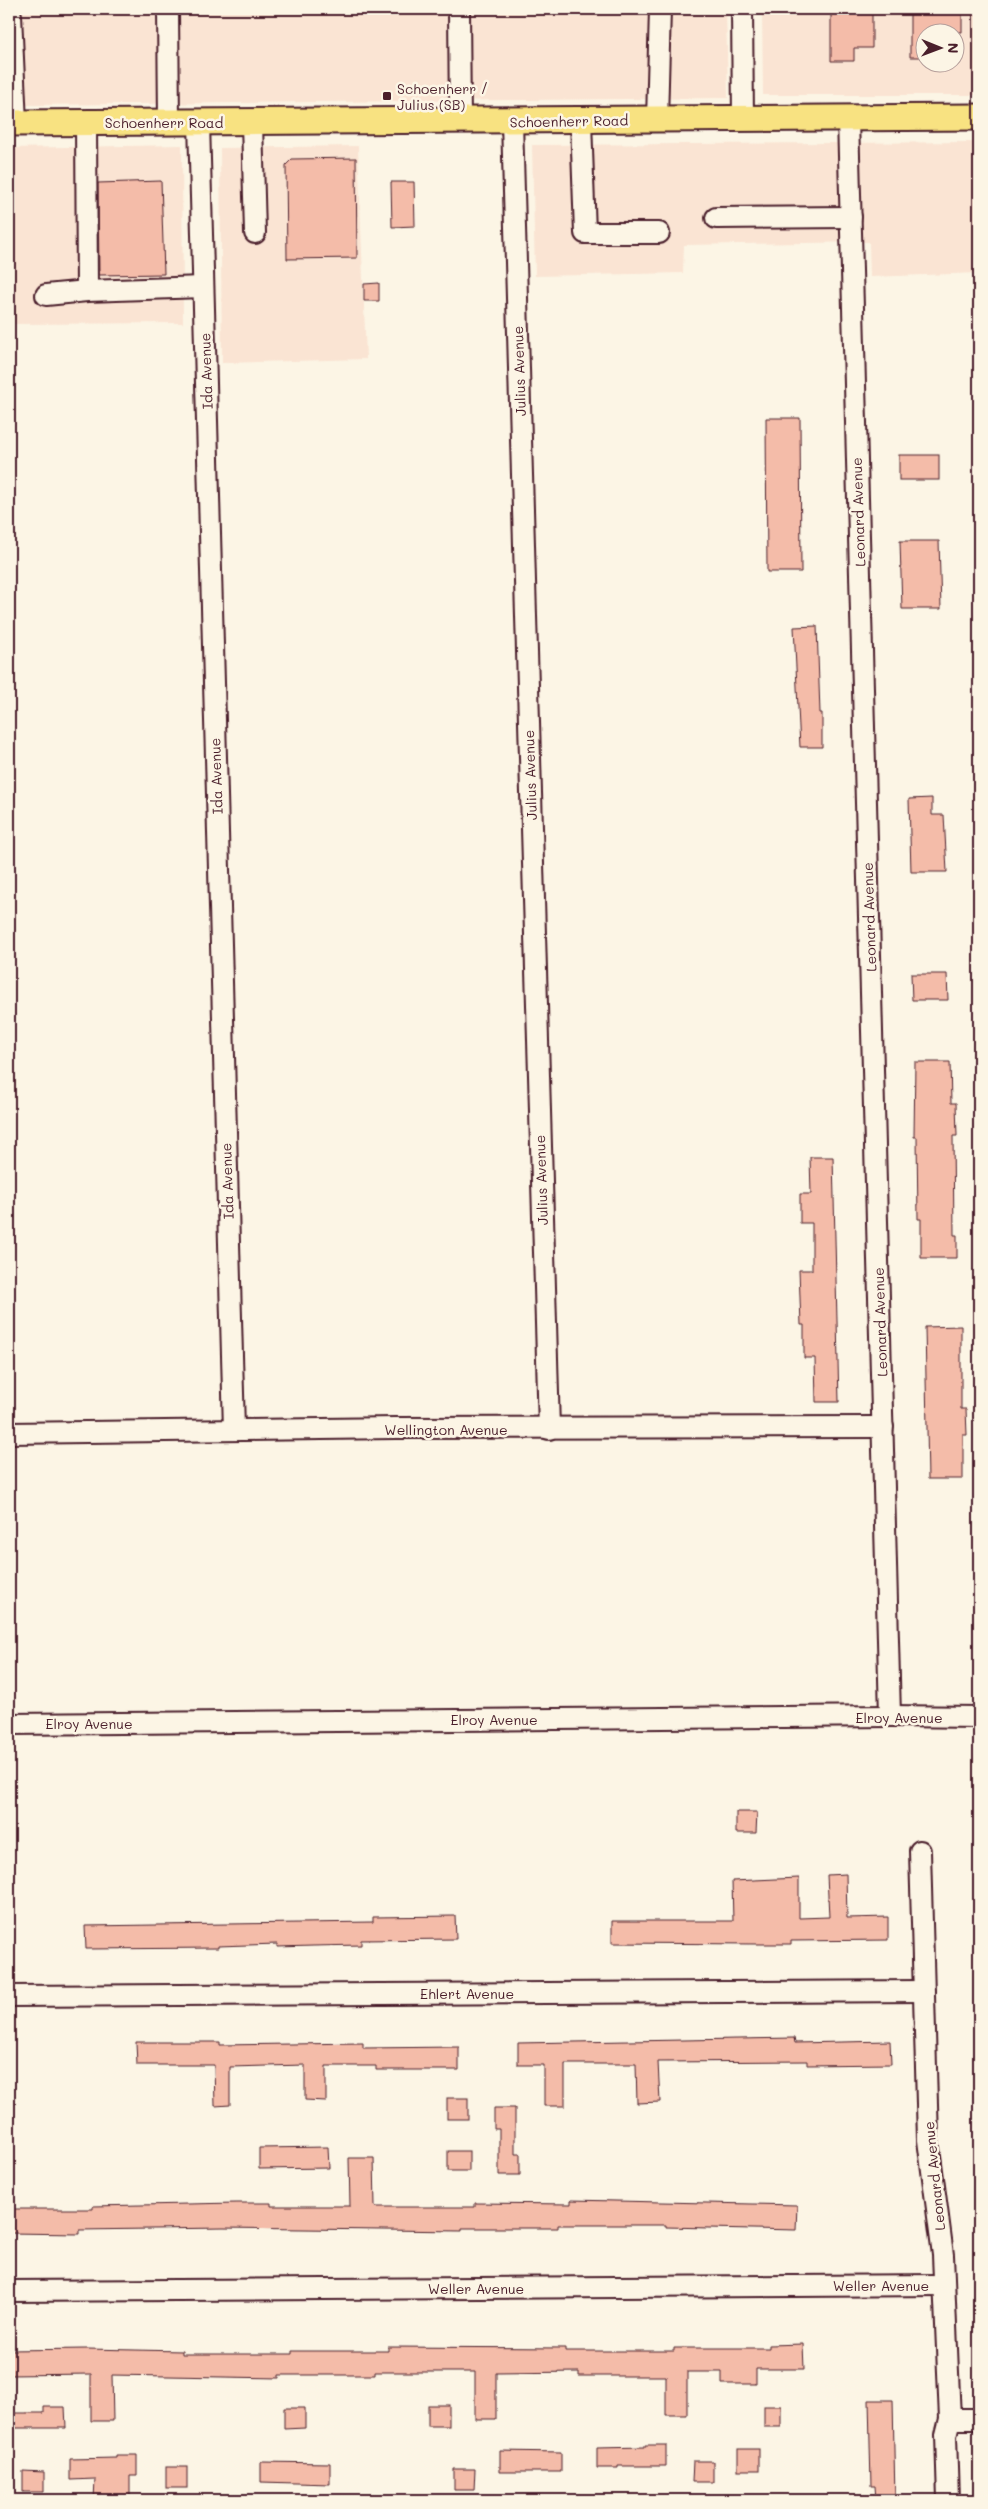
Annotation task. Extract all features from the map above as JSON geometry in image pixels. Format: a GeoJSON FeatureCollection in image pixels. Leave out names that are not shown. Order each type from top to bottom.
{"type":"FeatureCollection","features":[{"type":"Feature","properties":{"kind":"main road","name":"Schoenherr Road"},"geometry":{"type":"LineString","coordinates":[[12,123],[581,121],[979,117]]}},
{"type":"Feature","properties":{"kind":"street"},"geometry":{"type":"LineString","coordinates":[[168,9],[169,122]]}},
{"type":"Feature","properties":{"kind":"street"},"geometry":{"type":"LineString","coordinates":[[459,9],[460,121]]}},
{"type":"Feature","properties":{"kind":"street"},"geometry":{"type":"LineString","coordinates":[[657,120],[660,9]]}},
{"type":"Feature","properties":{"kind":"street"},"geometry":{"type":"LineString","coordinates":[[742,9],[743,119]]}},
{"type":"Feature","properties":{"kind":"street"},"geometry":{"type":"LineString","coordinates":[[9,13],[11,15],[12,123]]}},
{"type":"Feature","properties":{"kind":"street","name":"Leonard Avenue"},"geometry":{"type":"LineString","coordinates":[[848,118],[890,1716]]}},
{"type":"Feature","properties":{"kind":"street","name":"Julius Avenue"},"geometry":{"type":"LineString","coordinates":[[512,121],[548,1429]]}},
{"type":"Feature","properties":{"kind":"street"},"geometry":{"type":"LineString","coordinates":[[581,121],[585,233],[658,233]]}},
{"type":"Feature","properties":{"kind":"street"},"geometry":{"type":"LineString","coordinates":[[86,122],[87,292]]}},
{"type":"Feature","properties":{"kind":"street","name":"Ida Avenue"},"geometry":{"type":"LineString","coordinates":[[199,122],[234,1430]]}},
{"type":"Feature","properties":{"kind":"street"},"geometry":{"type":"LineString","coordinates":[[252,122],[256,233]]}},
{"type":"Feature","properties":{"kind":"street"},"geometry":{"type":"LineString","coordinates":[[716,218],[851,217]]}},
{"type":"Feature","properties":{"kind":"street"},"geometry":{"type":"LineString","coordinates":[[46,295],[204,287]]}},
{"type":"Feature","properties":{"kind":"street","name":"Wellington Avenue"},"geometry":{"type":"LineString","coordinates":[[9,1433],[234,1430],[883,1428]]}},
{"type":"Feature","properties":{"kind":"street","name":"Elroy Avenue"},"geometry":{"type":"LineString","coordinates":[[9,1724],[890,1716],[979,1717]]}},
{"type":"Feature","properties":{"kind":"street","name":"Leonard Avenue"},"geometry":{"type":"LineString","coordinates":[[920,1851],[928,2140],[942,2255],[950,2419],[946,2436],[948,2500]]}},
{"type":"Feature","properties":{"kind":"street","name":"Ehlert Avenue"},"geometry":{"type":"LineString","coordinates":[[9,1996],[924,1991]]}},
{"type":"Feature","properties":{"kind":"street","name":"Weller Avenue"},"geometry":{"type":"LineString","coordinates":[[9,2290],[944,2285]]}},
{"type":"Feature","properties":{"kind":"street"},"geometry":{"type":"LineString","coordinates":[[950,2419],[979,2419]]}},
{"type":"Feature","properties":{"kind":"shaded area"},"geometry":{"type":"Polygon","coordinates":[[[9,9],[726,9],[728,98],[23,105],[9,9]]]}},
{"type":"Feature","properties":{"kind":"shaded area"},"geometry":{"type":"Polygon","coordinates":[[[762,9],[979,9],[979,95],[763,95],[762,9]]]}},
{"type":"Feature","properties":{"kind":"shaded area"},"geometry":{"type":"Polygon","coordinates":[[[979,142],[979,273],[870,277],[869,242],[684,245],[683,273],[535,276],[532,145],[979,142]]]}},
{"type":"Feature","properties":{"kind":"shaded area"},"geometry":{"type":"Polygon","coordinates":[[[182,145],[183,323],[9,324],[9,148],[182,145]]]}},
{"type":"Feature","properties":{"kind":"shaded area"},"geometry":{"type":"Polygon","coordinates":[[[358,146],[366,359],[222,363],[220,148],[358,146]]]}},
{"type":"Feature","properties":{"kind":"building"},"geometry":{"type":"Polygon","coordinates":[[[831,9],[872,9],[872,48],[854,48],[854,61],[831,61],[831,9]]]}},
{"type":"Feature","properties":{"kind":"building"},"geometry":{"type":"Polygon","coordinates":[[[910,9],[962,9],[962,22],[916,22],[916,57],[910,57],[910,9]]]}},
{"type":"Feature","properties":{"kind":"building"},"geometry":{"type":"Polygon","coordinates":[[[356,158],[357,258],[287,259],[286,165],[292,159],[356,158]]]}},
{"type":"Feature","properties":{"kind":"building"},"geometry":{"type":"Polygon","coordinates":[[[161,181],[164,274],[99,275],[98,183],[161,181]]]}},
{"type":"Feature","properties":{"kind":"building"},"geometry":{"type":"Polygon","coordinates":[[[391,182],[414,182],[415,226],[392,227],[391,182]]]}},
{"type":"Feature","properties":{"kind":"building"},"geometry":{"type":"Polygon","coordinates":[[[379,283],[379,301],[364,301],[364,284],[379,283]]]}},
{"type":"Feature","properties":{"kind":"building"},"geometry":{"type":"Polygon","coordinates":[[[766,418],[800,418],[801,572],[767,572],[766,418]]]}},
{"type":"Feature","properties":{"kind":"building"},"geometry":{"type":"Polygon","coordinates":[[[899,455],[939,455],[939,480],[899,480],[899,455]]]}},
{"type":"Feature","properties":{"kind":"building"},"geometry":{"type":"Polygon","coordinates":[[[900,541],[939,541],[941,609],[902,609],[900,541]]]}},
{"type":"Feature","properties":{"kind":"building"},"geometry":{"type":"Polygon","coordinates":[[[817,626],[822,747],[800,747],[794,627],[817,626]]]}},
{"type":"Feature","properties":{"kind":"building"},"geometry":{"type":"Polygon","coordinates":[[[932,798],[932,815],[944,815],[947,872],[911,872],[909,799],[932,798]]]}},
{"type":"Feature","properties":{"kind":"building"},"geometry":{"type":"Polygon","coordinates":[[[911,974],[947,974],[948,1000],[912,1000],[911,974]]]}},
{"type":"Feature","properties":{"kind":"building"},"geometry":{"type":"Polygon","coordinates":[[[915,1062],[950,1062],[951,1103],[956,1103],[957,1136],[953,1136],[954,1235],[957,1235],[957,1258],[921,1258],[921,1219],[918,1219],[917,1137],[914,1137],[915,1062]]]}},
{"type":"Feature","properties":{"kind":"building"},"geometry":{"type":"Polygon","coordinates":[[[810,1157],[833,1157],[839,1402],[816,1402],[815,1358],[804,1358],[804,1325],[801,1325],[799,1270],[812,1270],[812,1223],[800,1223],[800,1194],[811,1194],[810,1157]]]}},
{"type":"Feature","properties":{"kind":"building"},"geometry":{"type":"Polygon","coordinates":[[[961,1326],[961,1409],[966,1409],[967,1435],[963,1435],[963,1479],[928,1479],[925,1327],[961,1326]]]}},
{"type":"Feature","properties":{"kind":"building"},"geometry":{"type":"Polygon","coordinates":[[[736,1812],[757,1812],[756,1833],[736,1833],[736,1812]]]}},
{"type":"Feature","properties":{"kind":"building"},"geometry":{"type":"Polygon","coordinates":[[[846,1874],[847,1918],[888,1917],[888,1940],[791,1941],[791,1944],[612,1943],[612,1921],[733,1921],[732,1881],[799,1878],[799,1918],[829,1917],[827,1875],[846,1874]]]}},
{"type":"Feature","properties":{"kind":"building"},"geometry":{"type":"Polygon","coordinates":[[[455,1916],[456,1939],[361,1940],[361,1945],[277,1947],[277,1944],[218,1946],[218,1948],[86,1949],[85,1926],[373,1922],[373,1917],[455,1916]]]}},
{"type":"Feature","properties":{"kind":"building"},"geometry":{"type":"Polygon","coordinates":[[[794,2038],[795,2043],[890,2041],[891,2064],[807,2065],[807,2061],[658,2062],[660,2102],[637,2103],[636,2064],[565,2064],[565,2106],[544,2106],[544,2065],[518,2065],[518,2043],[794,2038]]]}},
{"type":"Feature","properties":{"kind":"building"},"geometry":{"type":"Polygon","coordinates":[[[136,2042],[220,2042],[220,2045],[363,2043],[363,2048],[459,2047],[459,2070],[376,2070],[376,2066],[326,2066],[326,2101],[305,2100],[305,2065],[230,2067],[230,2105],[215,2106],[214,2065],[137,2065],[136,2042]]]}},
{"type":"Feature","properties":{"kind":"building"},"geometry":{"type":"Polygon","coordinates":[[[447,2098],[468,2098],[468,2119],[447,2119],[447,2098]]]}},
{"type":"Feature","properties":{"kind":"building"},"geometry":{"type":"Polygon","coordinates":[[[494,2108],[515,2108],[515,2154],[520,2154],[520,2175],[499,2175],[499,2129],[494,2129],[494,2108]]]}},
{"type":"Feature","properties":{"kind":"building"},"geometry":{"type":"Polygon","coordinates":[[[328,2147],[329,2168],[259,2169],[259,2148],[328,2147]]]}},
{"type":"Feature","properties":{"kind":"building"},"geometry":{"type":"Polygon","coordinates":[[[448,2151],[469,2151],[469,2171],[448,2171],[448,2151]]]}},
{"type":"Feature","properties":{"kind":"building"},"geometry":{"type":"Polygon","coordinates":[[[349,2158],[374,2158],[375,2207],[475,2207],[475,2203],[571,2204],[571,2200],[797,2205],[796,2230],[666,2227],[666,2225],[558,2225],[558,2228],[462,2228],[462,2231],[223,2228],[79,2230],[79,2234],[9,2233],[9,2209],[93,2209],[93,2206],[236,2203],[271,2203],[271,2206],[350,2206],[349,2158]]]}},
{"type":"Feature","properties":{"kind":"building"},"geometry":{"type":"Polygon","coordinates":[[[803,2344],[804,2369],[756,2369],[756,2384],[722,2384],[722,2372],[687,2372],[687,2415],[666,2415],[666,2376],[579,2376],[579,2372],[496,2373],[496,2419],[475,2419],[475,2372],[375,2372],[375,2375],[279,2375],[279,2378],[112,2375],[113,2421],[91,2421],[91,2374],[9,2375],[9,2350],[87,2349],[182,2351],[182,2354],[292,2354],[292,2351],[388,2351],[388,2347],[565,2348],[565,2351],[674,2351],[674,2348],[769,2348],[769,2345],[803,2344]]]}},
{"type":"Feature","properties":{"kind":"building"},"geometry":{"type":"Polygon","coordinates":[[[869,2400],[893,2400],[895,2500],[876,2500],[875,2486],[871,2486],[869,2400]]]}},
{"type":"Feature","properties":{"kind":"building"},"geometry":{"type":"Polygon","coordinates":[[[428,2405],[449,2405],[449,2426],[428,2426],[428,2405]]]}},
{"type":"Feature","properties":{"kind":"building"},"geometry":{"type":"Polygon","coordinates":[[[764,2406],[781,2406],[781,2427],[764,2427],[764,2406]]]}},
{"type":"Feature","properties":{"kind":"building"},"geometry":{"type":"Polygon","coordinates":[[[44,2407],[65,2407],[66,2428],[9,2428],[9,2413],[44,2413],[44,2407]]]}},
{"type":"Feature","properties":{"kind":"building"},"geometry":{"type":"Polygon","coordinates":[[[284,2408],[305,2408],[305,2428],[284,2429],[284,2408]]]}},
{"type":"Feature","properties":{"kind":"building"},"geometry":{"type":"Polygon","coordinates":[[[645,2445],[666,2445],[666,2466],[597,2468],[597,2448],[645,2447],[645,2445]]]}},
{"type":"Feature","properties":{"kind":"building"},"geometry":{"type":"Polygon","coordinates":[[[738,2449],[759,2449],[759,2470],[738,2470],[738,2449]]]}},
{"type":"Feature","properties":{"kind":"building"},"geometry":{"type":"Polygon","coordinates":[[[500,2451],[561,2452],[561,2472],[500,2472],[500,2451]]]}},
{"type":"Feature","properties":{"kind":"building"},"geometry":{"type":"Polygon","coordinates":[[[116,2455],[137,2455],[137,2476],[130,2476],[130,2500],[94,2500],[95,2479],[70,2480],[70,2459],[116,2458],[116,2455]]]}},
{"type":"Feature","properties":{"kind":"building"},"geometry":{"type":"Polygon","coordinates":[[[693,2461],[713,2461],[713,2482],[692,2482],[693,2461]]]}},
{"type":"Feature","properties":{"kind":"building"},"geometry":{"type":"Polygon","coordinates":[[[261,2462],[330,2463],[330,2484],[261,2482],[261,2462]]]}},
{"type":"Feature","properties":{"kind":"building"},"geometry":{"type":"Polygon","coordinates":[[[166,2467],[187,2467],[187,2488],[166,2488],[166,2467]]]}},
{"type":"Feature","properties":{"kind":"building"},"geometry":{"type":"Polygon","coordinates":[[[454,2469],[475,2469],[474,2490],[454,2490],[454,2469]]]}},
{"type":"Feature","properties":{"kind":"building"},"geometry":{"type":"Polygon","coordinates":[[[23,2471],[44,2472],[44,2492],[23,2492],[23,2471]]]}},
{"type":"Feature","properties":{"kind":"place","name":"Schoenherr / Julius (SB)"},"geometry":{"type":"Point","coordinates":[387,96]}}]}
